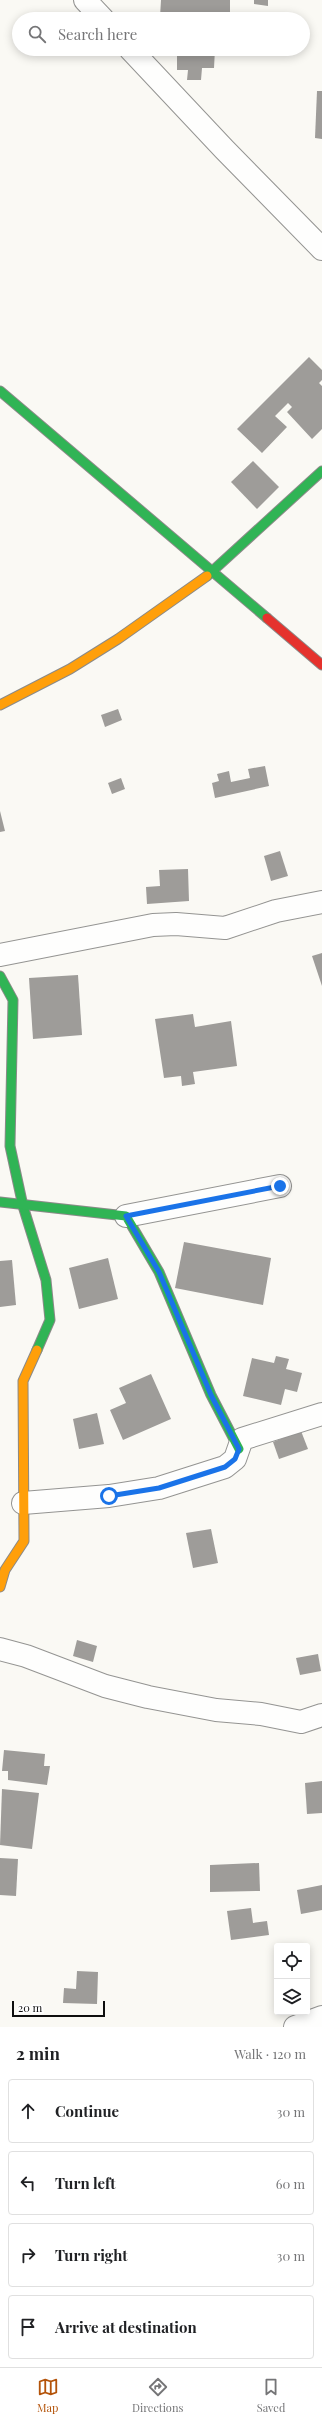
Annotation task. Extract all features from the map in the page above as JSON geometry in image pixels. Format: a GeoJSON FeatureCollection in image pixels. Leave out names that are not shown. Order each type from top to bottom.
{"type":"FeatureCollection","features":[{"type":"Feature","properties":{"kind":"street"},"geometry":{"type":"LineString","coordinates":[[85,0],[96,12]]}},
{"type":"Feature","properties":{"kind":"street"},"geometry":{"type":"LineString","coordinates":[[137,56],[224,149],[322,249]]}},
{"type":"Feature","properties":{"kind":"street"},"geometry":{"type":"LineString","coordinates":[[0,391],[322,665]]}},
{"type":"Feature","properties":{"kind":"street"},"geometry":{"type":"LineString","coordinates":[[0,705],[70,669],[213,572],[322,471]]}},
{"type":"Feature","properties":{"kind":"street"},"geometry":{"type":"LineString","coordinates":[[0,955],[153,925],[176,924],[225,928],[276,911],[322,902]]}},
{"type":"Feature","properties":{"kind":"street"},"geometry":{"type":"LineString","coordinates":[[0,976],[13,1000],[10,1146],[23,1206],[46,1280],[50,1320],[23,1381],[24,1541],[5,1570],[0,1587]]}},
{"type":"Feature","properties":{"kind":"street"},"geometry":{"type":"LineString","coordinates":[[0,1202],[23,1206],[126,1216],[280,1186]]}},
{"type":"Feature","properties":{"kind":"street"},"geometry":{"type":"LineString","coordinates":[[126,1216],[159,1272],[211,1395],[239,1449]]}},
{"type":"Feature","properties":{"kind":"street"},"geometry":{"type":"LineString","coordinates":[[23,1503],[109,1496],[159,1488],[225,1467],[235,1459],[242,1439],[322,1414]]}},
{"type":"Feature","properties":{"kind":"street"},"geometry":{"type":"LineString","coordinates":[[0,1649],[26,1656],[105,1686],[148,1697],[216,1710],[261,1714],[301,1722],[322,1715]]}},
{"type":"Feature","properties":{"kind":"street"},"geometry":{"type":"LineString","coordinates":[[296,2027],[322,2017]]}},
{"type":"Feature","properties":{"kind":"building"},"geometry":{"type":"Polygon","coordinates":[[[161,0],[230,0],[230,12],[160,12],[161,0]]]}},
{"type":"Feature","properties":{"kind":"building"},"geometry":{"type":"Polygon","coordinates":[[[254,0],[268,0],[268,6],[254,4],[254,0]]]}},
{"type":"Feature","properties":{"kind":"building"},"geometry":{"type":"Polygon","coordinates":[[[177,56],[215,56],[214,68],[202,68],[201,80],[187,80],[188,70],[177,70],[177,56]]]}},
{"type":"Feature","properties":{"kind":"building"},"geometry":{"type":"Polygon","coordinates":[[[317,91],[322,91],[322,139],[315,138],[317,91]]]}},
{"type":"Feature","properties":{"kind":"building"},"geometry":{"type":"Polygon","coordinates":[[[309,357],[322,370],[322,380],[319,383],[322,386],[322,429],[312,439],[287,412],[292,407],[288,403],[275,416],[287,427],[262,453],[237,429],[309,357]]]}},
{"type":"Feature","properties":{"kind":"building"},"geometry":{"type":"Polygon","coordinates":[[[253,461],[279,487],[257,509],[231,482],[253,461]]]}},
{"type":"Feature","properties":{"kind":"building"},"geometry":{"type":"Polygon","coordinates":[[[118,709],[122,720],[105,727],[101,715],[118,709]]]}},
{"type":"Feature","properties":{"kind":"building"},"geometry":{"type":"Polygon","coordinates":[[[265,766],[269,786],[215,798],[212,783],[219,781],[217,774],[229,771],[231,782],[250,778],[248,769],[265,766]]]}},
{"type":"Feature","properties":{"kind":"building"},"geometry":{"type":"Polygon","coordinates":[[[121,778],[125,789],[112,794],[108,783],[121,778]]]}},
{"type":"Feature","properties":{"kind":"building"},"geometry":{"type":"Polygon","coordinates":[[[0,811],[5,831],[0,832],[0,811]]]}},
{"type":"Feature","properties":{"kind":"building"},"geometry":{"type":"Polygon","coordinates":[[[280,851],[288,876],[271,881],[264,856],[280,851]]]}},
{"type":"Feature","properties":{"kind":"building"},"geometry":{"type":"Polygon","coordinates":[[[188,869],[189,901],[147,904],[146,887],[160,886],[159,870],[188,869]]]}},
{"type":"Feature","properties":{"kind":"building"},"geometry":{"type":"Polygon","coordinates":[[[322,953],[322,986],[312,956],[322,953]]]}},
{"type":"Feature","properties":{"kind":"building"},"geometry":{"type":"Polygon","coordinates":[[[78,975],[82,1035],[33,1039],[29,978],[78,975]]]}},
{"type":"Feature","properties":{"kind":"building"},"geometry":{"type":"Polygon","coordinates":[[[193,1014],[195,1027],[231,1021],[237,1066],[193,1072],[195,1084],[182,1086],[181,1076],[164,1078],[155,1019],[193,1014]]]}},
{"type":"Feature","properties":{"kind":"building"},"geometry":{"type":"Polygon","coordinates":[[[184,1242],[271,1258],[263,1305],[175,1288],[184,1242]]]}},
{"type":"Feature","properties":{"kind":"building"},"geometry":{"type":"Polygon","coordinates":[[[108,1258],[118,1299],[79,1309],[69,1268],[108,1258]]]}},
{"type":"Feature","properties":{"kind":"building"},"geometry":{"type":"Polygon","coordinates":[[[12,1260],[16,1305],[0,1307],[0,1261],[12,1260]]]}},
{"type":"Feature","properties":{"kind":"building"},"geometry":{"type":"Polygon","coordinates":[[[276,1356],[289,1359],[286,1369],[302,1373],[297,1392],[285,1389],[281,1405],[243,1396],[252,1358],[274,1363],[276,1356]]]}},
{"type":"Feature","properties":{"kind":"building"},"geometry":{"type":"Polygon","coordinates":[[[151,1374],[171,1419],[123,1440],[110,1410],[126,1403],[119,1388],[151,1374]]]}},
{"type":"Feature","properties":{"kind":"building"},"geometry":{"type":"Polygon","coordinates":[[[97,1413],[104,1444],[79,1449],[73,1419],[97,1413]]]}},
{"type":"Feature","properties":{"kind":"building"},"geometry":{"type":"Polygon","coordinates":[[[301,1431],[308,1449],[279,1459],[273,1442],[301,1431]]]}},
{"type":"Feature","properties":{"kind":"building"},"geometry":{"type":"Polygon","coordinates":[[[211,1529],[218,1563],[193,1568],[186,1533],[211,1529]]]}},
{"type":"Feature","properties":{"kind":"building"},"geometry":{"type":"Polygon","coordinates":[[[77,1640],[97,1646],[93,1662],[73,1656],[77,1640]]]}},
{"type":"Feature","properties":{"kind":"building"},"geometry":{"type":"Polygon","coordinates":[[[318,1654],[321,1671],[300,1675],[296,1658],[318,1654]]]}},
{"type":"Feature","properties":{"kind":"building"},"geometry":{"type":"Polygon","coordinates":[[[4,1750],[45,1754],[44,1766],[50,1766],[47,1785],[8,1780],[8,1771],[2,1771],[4,1750]]]}},
{"type":"Feature","properties":{"kind":"building"},"geometry":{"type":"Polygon","coordinates":[[[322,1781],[322,1813],[307,1814],[305,1783],[322,1781]]]}},
{"type":"Feature","properties":{"kind":"building"},"geometry":{"type":"Polygon","coordinates":[[[2,1789],[39,1793],[32,1849],[0,1845],[2,1789]]]}},
{"type":"Feature","properties":{"kind":"building"},"geometry":{"type":"Polygon","coordinates":[[[0,1858],[18,1859],[16,1896],[0,1895],[0,1858]]]}},
{"type":"Feature","properties":{"kind":"building"},"geometry":{"type":"Polygon","coordinates":[[[259,1863],[260,1891],[210,1892],[210,1865],[259,1863]]]}},
{"type":"Feature","properties":{"kind":"building"},"geometry":{"type":"Polygon","coordinates":[[[322,1885],[322,1910],[301,1914],[297,1890],[322,1885]]]}},
{"type":"Feature","properties":{"kind":"building"},"geometry":{"type":"Polygon","coordinates":[[[251,1908],[253,1923],[267,1921],[269,1935],[231,1940],[227,1911],[251,1908]]]}},
{"type":"Feature","properties":{"kind":"building"},"geometry":{"type":"Polygon","coordinates":[[[77,1971],[98,1972],[97,2004],[63,2003],[64,1988],[76,1989],[77,1971]]]}},
{"type":"Feature","properties":{"kind":"traffic: fast"},"geometry":{"type":"LineString","coordinates":[[0,391],[267,618]]}},
{"type":"Feature","properties":{"kind":"traffic: fast"},"geometry":{"type":"LineString","coordinates":[[207,576],[322,471]]}},
{"type":"Feature","properties":{"kind":"traffic: fast"},"geometry":{"type":"LineString","coordinates":[[0,976],[13,1000],[10,1146],[23,1206],[46,1280],[50,1320],[37,1350]]}},
{"type":"Feature","properties":{"kind":"traffic: fast"},"geometry":{"type":"LineString","coordinates":[[0,1202],[126,1216],[159,1272],[211,1395],[239,1449]]}},
{"type":"Feature","properties":{"kind":"traffic: slow"},"geometry":{"type":"LineString","coordinates":[[0,705],[70,669],[118,639],[207,576]]}},
{"type":"Feature","properties":{"kind":"traffic: slow"},"geometry":{"type":"LineString","coordinates":[[0,1587],[5,1570],[24,1541],[23,1381],[37,1350]]}},
{"type":"Feature","properties":{"kind":"traffic: jam"},"geometry":{"type":"LineString","coordinates":[[267,618],[322,665]]}},
{"type":"Feature","properties":{"kind":"route"},"geometry":{"type":"LineString","coordinates":[[109,1496],[159,1488],[225,1467],[235,1459],[239,1449],[211,1395],[159,1272],[126,1216],[280,1186]]}}]}
